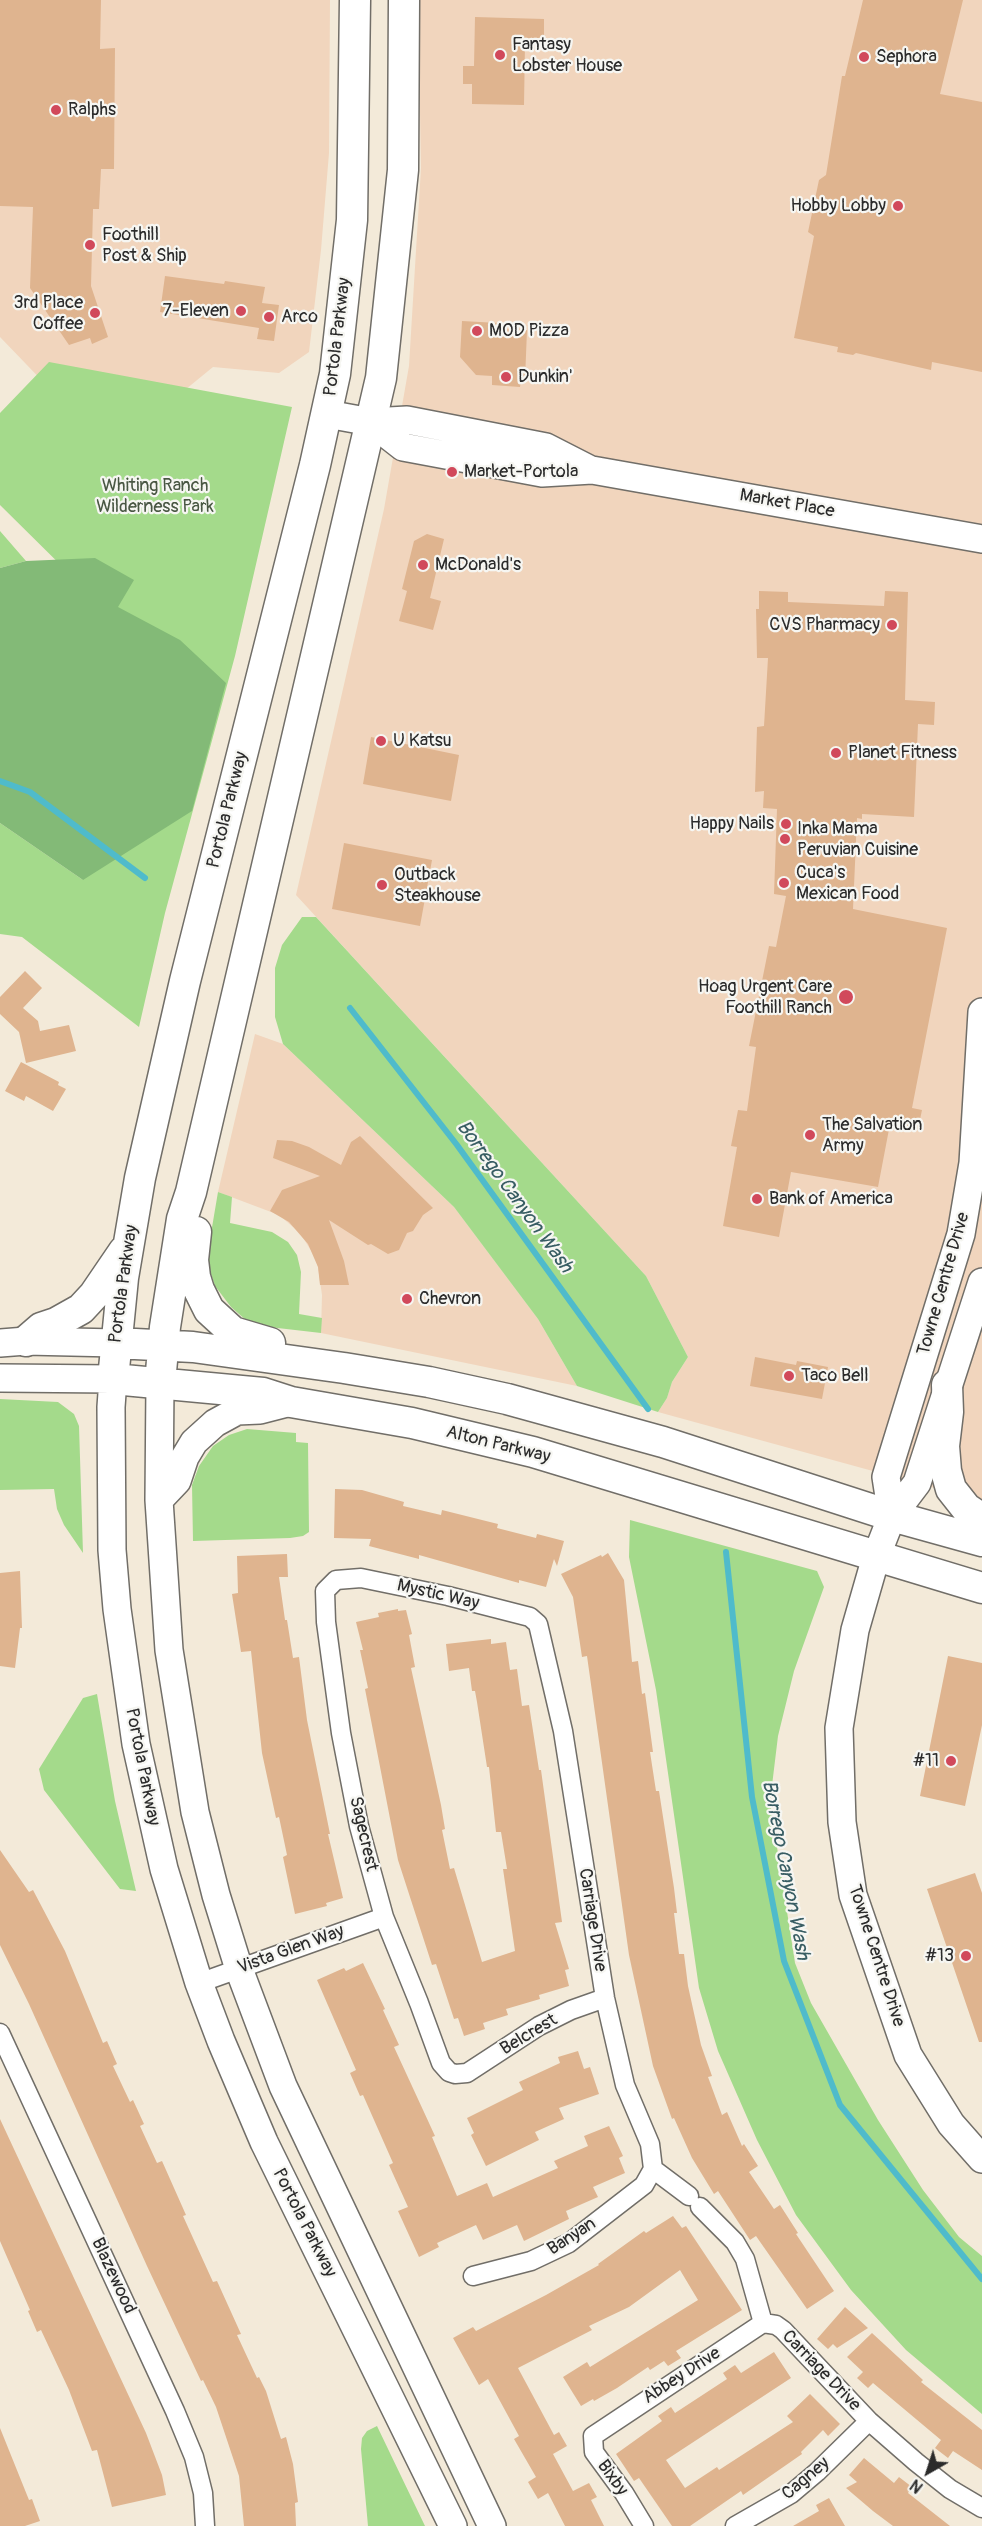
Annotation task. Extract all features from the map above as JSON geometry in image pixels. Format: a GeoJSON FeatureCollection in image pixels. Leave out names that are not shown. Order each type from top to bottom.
{"type":"FeatureCollection","features":[{"type":"Feature","properties":{"kind":"main road","name":"Portola Parkway"},"geometry":{"type":"LineString","coordinates":[[355,0],[352,220],[335,374],[327,414],[185,981],[140,1178],[128,1246],[113,1379],[112,1550],[125,1678],[150,1814],[164,1869],[199,1983],[220,2041],[264,2142],[453,2526]]}},
{"type":"Feature","properties":{"kind":"main road","name":"Portola Parkway"},"geometry":{"type":"LineString","coordinates":[[404,0],[402,170],[381,378],[191,1192],[182,1219],[163,1344],[160,1383],[159,1500],[169,1650],[179,1723],[195,1812],[238,1970],[283,2086],[492,2526]]}},
{"type":"Feature","properties":{"kind":"main road","name":"Market Place"},"geometry":{"type":"LineString","coordinates":[[327,414],[371,422],[407,420],[546,447],[592,470],[982,539]]}},
{"type":"Feature","properties":{"kind":"main road","name":"Towne Centre Drive"},"geometry":{"type":"LineString","coordinates":[[892,1516],[886,1477],[961,1234],[973,1163],[982,1012]]}},
{"type":"Feature","properties":{"kind":"main road"},"geometry":{"type":"LineString","coordinates":[[191,1192],[197,1218],[195,1277],[204,1301],[215,1317],[233,1332],[256,1340],[325,1352],[344,1368]]}},
{"type":"Feature","properties":{"kind":"main road"},"geometry":{"type":"LineString","coordinates":[[13,1342],[81,1309],[94,1295],[128,1246]]}},
{"type":"Feature","properties":{"kind":"main road","name":"Towne Centre Drive"},"geometry":{"type":"LineString","coordinates":[[982,1282],[917,1483],[892,1516],[876,1557],[855,1630],[839,1728],[842,1822],[852,1895],[908,2055],[951,2124],[982,2159]]}},
{"type":"Feature","properties":{"kind":"main road"},"geometry":{"type":"LineString","coordinates":[[13,1342],[163,1344],[344,1368],[429,1382],[563,1414],[663,1443],[892,1516],[982,1541]]}},
{"type":"Feature","properties":{"kind":"main road","name":"Alton Parkway"},"geometry":{"type":"LineString","coordinates":[[0,1378],[113,1379],[263,1393],[291,1402],[412,1423],[533,1452],[982,1588]]}},
{"type":"Feature","properties":{"kind":"main road"},"geometry":{"type":"LineString","coordinates":[[947,1385],[948,1412],[944,1446],[946,1471],[951,1489],[966,1508],[982,1519]]}},
{"type":"Feature","properties":{"kind":"main road"},"geometry":{"type":"LineString","coordinates":[[159,1500],[177,1481],[185,1457],[194,1442],[214,1423],[237,1412],[260,1410],[291,1402]]}},
{"type":"Feature","properties":{"kind":"street","name":"Mystic Way"},"geometry":{"type":"LineString","coordinates":[[336,1580],[362,1578],[448,1596],[530,1617],[538,1624]]}},
{"type":"Feature","properties":{"kind":"street","name":"Sagecrest"},"geometry":{"type":"LineString","coordinates":[[336,1580],[325,1591],[326,1622],[341,1733],[359,1826],[384,1917],[420,2003],[441,2063],[449,2072],[455,2074]]}},
{"type":"Feature","properties":{"kind":"street","name":"Carriage Drive"},"geometry":{"type":"LineString","coordinates":[[538,1624],[563,1731],[605,1998],[625,2085],[650,2144],[653,2169],[694,2202],[735,2242],[745,2259],[763,2323],[777,2325],[783,2330],[869,2421],[950,2489],[982,2508]]}},
{"type":"Feature","properties":{"kind":"street","name":"Vista Glen Way"},"geometry":{"type":"LineString","coordinates":[[199,1983],[384,1917]]}},
{"type":"Feature","properties":{"kind":"street","name":"Belcrest"},"geometry":{"type":"LineString","coordinates":[[455,2074],[467,2073],[539,2026],[571,2010],[605,1998]]}},
{"type":"Feature","properties":{"kind":"street","name":"Blazewood"},"geometry":{"type":"LineString","coordinates":[[0,2033],[175,2411],[194,2457],[203,2493],[205,2526]]}},
{"type":"Feature","properties":{"kind":"street","name":"Banyan"},"geometry":{"type":"LineString","coordinates":[[473,2276],[531,2261],[569,2243],[644,2184],[653,2169]]}},
{"type":"Feature","properties":{"kind":"street","name":"Abbey Drive"},"geometry":{"type":"LineString","coordinates":[[601,2430],[763,2323]]}},
{"type":"Feature","properties":{"kind":"street","name":"Cagney"},"geometry":{"type":"LineString","coordinates":[[735,2526],[791,2494],[869,2421]]}},
{"type":"Feature","properties":{"kind":"street","name":"Bixby"},"geometry":{"type":"LineString","coordinates":[[601,2430],[593,2436],[594,2452],[624,2493],[644,2526]]}},
{"type":"Feature","properties":{"kind":"shaded area"},"geometry":{"type":"Polygon","coordinates":[[[0,0],[330,0],[329,153],[309,352],[279,373],[213,367],[158,412],[52,391],[0,337],[0,0]]]}},
{"type":"Feature","properties":{"kind":"shaded area"},"geometry":{"type":"Polygon","coordinates":[[[418,0],[982,0],[982,1501],[658,1412],[667,1398],[672,1382],[688,1357],[646,1276],[296,895],[384,509],[409,366],[421,168],[418,0]]]}},
{"type":"Feature","properties":{"kind":"shaded area"},"geometry":{"type":"Polygon","coordinates":[[[255,1034],[283,1044],[454,1207],[538,1319],[577,1386],[321,1333],[322,1295],[318,1267],[315,1257],[300,1233],[279,1215],[218,1192],[255,1034]]]}},
{"type":"Feature","properties":{"kind":"green space","name":"Whiting Ranch Wilderness Park"},"geometry":{"type":"Polygon","coordinates":[[[49,362],[292,407],[235,656],[165,913],[139,1027],[22,937],[0,934],[0,823],[83,880],[0,621],[91,595],[0,505],[0,413],[49,362]]]}},
{"type":"Feature","properties":{"kind":"green space"},"geometry":{"type":"Polygon","coordinates":[[[0,531],[26,561],[0,568],[0,531]]]}},
{"type":"Feature","properties":{"kind":"green space"},"geometry":{"type":"Polygon","coordinates":[[[95,558],[134,580],[118,607],[180,640],[226,683],[192,811],[83,880],[0,823],[0,568],[26,561],[95,558]]]}},
{"type":"Feature","properties":{"kind":"green space"},"geometry":{"type":"Polygon","coordinates":[[[302,917],[316,917],[646,1276],[688,1357],[672,1382],[667,1398],[658,1412],[577,1386],[538,1319],[454,1207],[283,1044],[275,1017],[275,968],[282,945],[302,917]]]}},
{"type":"Feature","properties":{"kind":"green space"},"geometry":{"type":"Polygon","coordinates":[[[218,1192],[232,1197],[230,1223],[272,1232],[288,1242],[297,1255],[301,1272],[299,1314],[322,1318],[321,1333],[269,1327],[247,1321],[231,1307],[215,1286],[209,1268],[208,1251],[218,1192]]]}},
{"type":"Feature","properties":{"kind":"green space"},"geometry":{"type":"Polygon","coordinates":[[[0,1399],[58,1402],[74,1414],[79,1426],[83,1553],[64,1525],[57,1509],[54,1489],[0,1490],[0,1399]]]}},
{"type":"Feature","properties":{"kind":"green space"},"geometry":{"type":"Polygon","coordinates":[[[247,1429],[296,1433],[296,1442],[308,1443],[309,1532],[303,1536],[290,1538],[193,1541],[192,1485],[199,1466],[213,1446],[229,1435],[247,1429]]]}},
{"type":"Feature","properties":{"kind":"green space"},"geometry":{"type":"Polygon","coordinates":[[[630,1520],[817,1571],[824,1587],[794,1671],[778,1736],[770,1802],[795,1963],[811,2003],[878,2120],[923,2190],[959,2237],[982,2256],[982,2414],[906,2350],[851,2290],[796,2215],[757,2140],[718,2051],[699,1988],[656,1690],[629,1557],[630,1520]]]}},
{"type":"Feature","properties":{"kind":"green space"},"geometry":{"type":"Polygon","coordinates":[[[97,1694],[115,1801],[136,1891],[120,1889],[44,1790],[39,1769],[83,1698],[97,1694]]]}},
{"type":"Feature","properties":{"kind":"green space"},"geometry":{"type":"Polygon","coordinates":[[[377,2426],[425,2526],[368,2526],[361,2449],[362,2438],[367,2431],[377,2426]]]}},
{"type":"Feature","properties":{"kind":"building","name":"Ralphs"},"geometry":{"type":"Polygon","coordinates":[[[0,0],[101,0],[100,49],[115,48],[114,169],[101,169],[99,209],[93,209],[91,286],[108,337],[92,344],[90,338],[69,345],[30,288],[33,207],[0,206],[0,0]]]}},
{"type":"Feature","properties":{"kind":"building","name":"Hobby Lobby"},"geometry":{"type":"Polygon","coordinates":[[[863,0],[963,0],[940,94],[982,102],[982,372],[932,362],[931,370],[856,353],[853,355],[837,352],[838,347],[794,338],[814,236],[808,232],[819,180],[826,175],[842,76],[845,76],[863,0]]]}},
{"type":"Feature","properties":{"kind":"building","name":"Fantasy Lobster House"},"geometry":{"type":"Polygon","coordinates":[[[475,17],[544,19],[544,44],[525,44],[524,105],[472,104],[472,84],[463,84],[463,66],[474,66],[475,17]]]}},
{"type":"Feature","properties":{"kind":"building"},"geometry":{"type":"Polygon","coordinates":[[[165,276],[265,287],[262,303],[279,305],[274,341],[257,339],[259,328],[160,312],[165,276]]]}},
{"type":"Feature","properties":{"kind":"building"},"geometry":{"type":"Polygon","coordinates":[[[462,321],[498,323],[497,329],[527,330],[525,380],[521,380],[520,387],[492,385],[492,376],[476,375],[460,357],[462,321]]]}},
{"type":"Feature","properties":{"kind":"building","name":"McDonald's"},"geometry":{"type":"Polygon","coordinates":[[[427,534],[444,539],[430,598],[441,601],[433,630],[399,621],[407,591],[402,589],[414,541],[427,534]]]}},
{"type":"Feature","properties":{"kind":"building"},"geometry":{"type":"Polygon","coordinates":[[[759,591],[788,592],[788,602],[884,606],[885,591],[908,592],[905,700],[935,702],[934,725],[918,724],[914,817],[862,814],[862,819],[857,818],[853,909],[947,928],[912,1108],[922,1110],[918,1129],[890,1124],[878,1187],[791,1172],[779,1237],[723,1226],[737,1147],[731,1146],[738,1110],[747,1111],[756,1047],[749,1046],[769,946],[776,947],[786,896],[774,894],[777,809],[763,808],[764,791],[755,792],[757,727],[764,726],[768,658],[757,658],[756,609],[759,609],[759,591]]]}},
{"type":"Feature","properties":{"kind":"building"},"geometry":{"type":"Polygon","coordinates":[[[371,737],[459,755],[451,801],[363,784],[371,737]]]}},
{"type":"Feature","properties":{"kind":"building","name":"Outback Steakhouse"},"geometry":{"type":"Polygon","coordinates":[[[344,843],[432,860],[420,926],[332,909],[344,843]]]}},
{"type":"Feature","properties":{"kind":"building"},"geometry":{"type":"Polygon","coordinates":[[[25,971],[42,988],[23,1008],[38,1021],[40,1031],[69,1025],[76,1051],[26,1063],[19,1032],[0,1014],[0,997],[25,971]]]}},
{"type":"Feature","properties":{"kind":"building"},"geometry":{"type":"Polygon","coordinates":[[[21,1062],[59,1082],[58,1085],[66,1089],[53,1111],[26,1096],[24,1101],[5,1091],[21,1062]]]}},
{"type":"Feature","properties":{"kind":"building"},"geometry":{"type":"Polygon","coordinates":[[[360,1136],[433,1208],[423,1215],[413,1231],[407,1233],[399,1250],[388,1254],[371,1244],[368,1245],[329,1220],[344,1261],[349,1285],[320,1285],[318,1267],[308,1244],[289,1222],[270,1211],[282,1190],[320,1176],[273,1158],[277,1140],[292,1141],[309,1147],[341,1165],[351,1142],[360,1136]]]}},
{"type":"Feature","properties":{"kind":"building","name":"Taco Bell"},"geometry":{"type":"Polygon","coordinates":[[[755,1357],[796,1365],[797,1361],[828,1367],[822,1399],[750,1386],[755,1357]]]}},
{"type":"Feature","properties":{"kind":"building"},"geometry":{"type":"Polygon","coordinates":[[[335,1489],[362,1490],[404,1502],[403,1506],[441,1515],[442,1510],[498,1524],[497,1528],[536,1538],[537,1534],[564,1541],[557,1566],[554,1559],[546,1587],[519,1580],[519,1583],[419,1555],[419,1559],[369,1546],[371,1539],[334,1538],[335,1489]]]}},
{"type":"Feature","properties":{"kind":"building"},"geometry":{"type":"Polygon","coordinates":[[[608,1553],[624,1580],[632,1662],[638,1661],[642,1694],[645,1693],[653,1752],[650,1752],[656,1791],[659,1791],[674,1888],[677,1913],[674,1913],[679,1954],[684,1954],[688,1986],[701,2045],[712,2076],[708,2077],[722,2115],[727,2112],[742,2146],[744,2144],[758,2166],[749,2172],[774,2209],[780,2205],[798,2233],[796,2234],[834,2291],[807,2309],[756,2236],[750,2240],[718,2191],[714,2194],[692,2158],[674,2118],[672,2119],[653,2066],[629,1955],[587,1656],[582,1657],[573,1597],[561,1574],[608,1553]]]}},
{"type":"Feature","properties":{"kind":"building"},"geometry":{"type":"Polygon","coordinates":[[[287,1554],[288,1577],[279,1577],[285,1620],[287,1620],[293,1658],[299,1657],[307,1720],[330,1834],[328,1834],[343,1898],[326,1903],[327,1906],[295,1914],[283,1857],[287,1855],[279,1817],[276,1818],[262,1753],[251,1651],[241,1652],[232,1594],[238,1593],[237,1556],[287,1554]]]}},
{"type":"Feature","properties":{"kind":"building"},"geometry":{"type":"Polygon","coordinates":[[[20,1571],[22,1628],[20,1628],[15,1668],[0,1666],[0,1573],[20,1571]]]}},
{"type":"Feature","properties":{"kind":"building"},"geometry":{"type":"Polygon","coordinates":[[[398,1609],[398,1611],[406,1610],[412,1634],[409,1635],[415,1667],[411,1668],[441,1805],[445,1829],[442,1830],[450,1869],[454,1868],[482,1962],[515,1951],[503,1869],[507,1869],[501,1832],[496,1832],[489,1767],[487,1767],[469,1668],[449,1671],[446,1644],[491,1639],[491,1644],[506,1642],[510,1670],[517,1669],[522,1706],[529,1705],[539,1770],[541,1770],[562,1922],[555,1923],[569,1969],[565,1970],[569,1986],[539,1995],[540,1999],[506,2009],[508,2015],[483,2023],[485,2029],[464,2036],[458,2018],[454,2019],[436,1964],[432,1965],[398,1860],[365,1689],[368,1688],[360,1650],[363,1650],[356,1622],[379,1617],[378,1613],[398,1609]]]}},
{"type":"Feature","properties":{"kind":"building","name":"#11"},"geometry":{"type":"Polygon","coordinates":[[[948,1656],[982,1663],[982,1725],[965,1806],[920,1796],[948,1656]]]}},
{"type":"Feature","properties":{"kind":"building"},"geometry":{"type":"Polygon","coordinates":[[[0,1850],[29,1892],[33,1890],[65,1951],[103,2043],[107,2041],[117,2064],[113,2066],[130,2102],[133,2100],[144,2124],[140,2126],[157,2163],[162,2161],[186,2215],[183,2216],[213,2282],[217,2281],[241,2334],[237,2335],[257,2378],[259,2377],[266,2391],[281,2439],[286,2437],[293,2464],[298,2502],[295,2503],[296,2526],[244,2526],[239,2476],[216,2407],[203,2380],[201,2381],[147,2266],[29,2004],[0,1945],[0,1850]]]}},
{"type":"Feature","properties":{"kind":"building","name":"#13"},"geometry":{"type":"Polygon","coordinates":[[[975,1873],[982,1893],[982,2042],[979,2042],[927,1889],[975,1873]]]}},
{"type":"Feature","properties":{"kind":"building"},"geometry":{"type":"Polygon","coordinates":[[[363,1963],[385,2009],[383,2010],[399,2045],[394,2047],[435,2136],[432,2137],[457,2196],[487,2183],[493,2197],[558,2168],[554,2161],[588,2146],[584,2136],[609,2126],[623,2156],[619,2158],[625,2173],[593,2187],[598,2197],[566,2211],[569,2219],[524,2241],[517,2225],[483,2240],[476,2225],[437,2243],[439,2247],[419,2257],[398,2211],[408,2207],[389,2165],[393,2163],[363,2095],[360,2096],[350,2073],[356,2070],[317,1980],[344,1968],[346,1971],[363,1963]]]}},
{"type":"Feature","properties":{"kind":"building"},"geometry":{"type":"Polygon","coordinates":[[[578,2051],[584,2069],[590,2067],[599,2094],[559,2108],[564,2119],[535,2132],[539,2140],[486,2166],[471,2135],[474,2133],[467,2118],[523,2090],[519,2082],[560,2063],[558,2057],[578,2051]]]}},
{"type":"Feature","properties":{"kind":"building"},"geometry":{"type":"Polygon","coordinates":[[[0,2119],[146,2433],[162,2475],[166,2495],[112,2507],[97,2450],[92,2451],[69,2390],[41,2330],[37,2332],[28,2311],[30,2310],[0,2241],[0,2119]]]}},
{"type":"Feature","properties":{"kind":"building"},"geometry":{"type":"Polygon","coordinates":[[[673,2216],[682,2228],[686,2226],[742,2310],[676,2351],[681,2358],[668,2366],[664,2361],[650,2370],[648,2367],[617,2388],[581,2406],[563,2377],[587,2362],[590,2367],[698,2300],[680,2270],[629,2307],[589,2326],[592,2330],[518,2368],[554,2435],[559,2432],[567,2446],[553,2454],[573,2491],[589,2483],[597,2497],[591,2500],[604,2526],[565,2526],[548,2493],[538,2499],[528,2482],[536,2477],[514,2439],[519,2436],[488,2379],[479,2385],[453,2338],[473,2327],[476,2331],[546,2295],[599,2265],[644,2231],[646,2233],[673,2216]]]}},
{"type":"Feature","properties":{"kind":"building"},"geometry":{"type":"Polygon","coordinates":[[[845,2307],[868,2328],[837,2348],[833,2344],[828,2349],[817,2339],[845,2307]]]}},
{"type":"Feature","properties":{"kind":"building"},"geometry":{"type":"Polygon","coordinates":[[[872,2333],[923,2380],[921,2382],[982,2430],[982,2470],[953,2451],[948,2458],[935,2448],[941,2440],[873,2383],[868,2388],[857,2378],[863,2372],[847,2357],[872,2333]]]}},
{"type":"Feature","properties":{"kind":"building"},"geometry":{"type":"Polygon","coordinates":[[[774,2352],[791,2378],[666,2460],[685,2488],[717,2467],[719,2470],[793,2422],[787,2416],[810,2394],[840,2424],[828,2436],[823,2430],[801,2452],[802,2454],[743,2495],[741,2491],[690,2526],[672,2526],[639,2478],[634,2481],[616,2454],[662,2421],[658,2416],[671,2407],[675,2413],[727,2379],[723,2373],[735,2365],[741,2373],[774,2352]]]}},
{"type":"Feature","properties":{"kind":"building"},"geometry":{"type":"Polygon","coordinates":[[[0,2428],[29,2500],[32,2499],[40,2521],[25,2526],[0,2526],[0,2428]]]}},
{"type":"Feature","properties":{"kind":"building"},"geometry":{"type":"Polygon","coordinates":[[[864,2458],[894,2483],[899,2477],[912,2487],[908,2493],[950,2526],[893,2526],[873,2511],[846,2488],[857,2482],[849,2475],[864,2458]]]}},
{"type":"Feature","properties":{"kind":"building"},"geometry":{"type":"Polygon","coordinates":[[[829,2498],[845,2526],[793,2526],[819,2511],[816,2505],[829,2498]]]}},
{"type":"Feature","properties":{"kind":"waterway","name":"Borrego Canyon Wash"},"geometry":{"type":"LineString","coordinates":[[0,781],[30,792],[145,878]]}},
{"type":"Feature","properties":{"kind":"waterway","name":"Borrego Canyon Wash"},"geometry":{"type":"LineString","coordinates":[[350,1008],[457,1145],[648,1409]]}},
{"type":"Feature","properties":{"kind":"waterway","name":"Borrego Canyon Wash"},"geometry":{"type":"LineString","coordinates":[[726,1552],[752,1797],[784,1961],[840,2105],[982,2279]]}},
{"type":"Feature","properties":{"kind":"place","name":"Fantasy Lobster House"},"geometry":{"type":"Point","coordinates":[500,55]}},
{"type":"Feature","properties":{"kind":"place","name":"Sephora"},"geometry":{"type":"Point","coordinates":[864,57]}},
{"type":"Feature","properties":{"kind":"place","name":"Ralphs"},"geometry":{"type":"Point","coordinates":[56,110]}},
{"type":"Feature","properties":{"kind":"place","name":"Hobby Lobby"},"geometry":{"type":"Point","coordinates":[898,206]}},
{"type":"Feature","properties":{"kind":"place","name":"Foothill Post & Ship"},"geometry":{"type":"Point","coordinates":[90,245]}},
{"type":"Feature","properties":{"kind":"place","name":"7-Eleven"},"geometry":{"type":"Point","coordinates":[241,311]}},
{"type":"Feature","properties":{"kind":"place","name":"3rd Place Coffee"},"geometry":{"type":"Point","coordinates":[95,313]}},
{"type":"Feature","properties":{"kind":"place","name":"Arco"},"geometry":{"type":"Point","coordinates":[269,317]}},
{"type":"Feature","properties":{"kind":"place","name":"MOD Pizza"},"geometry":{"type":"Point","coordinates":[477,331]}},
{"type":"Feature","properties":{"kind":"place","name":"Dunkin'"},"geometry":{"type":"Point","coordinates":[506,377]}},
{"type":"Feature","properties":{"kind":"place","name":"Market-Portola"},"geometry":{"type":"Point","coordinates":[452,472]}},
{"type":"Feature","properties":{"kind":"place","name":"McDonald's"},"geometry":{"type":"Point","coordinates":[423,565]}},
{"type":"Feature","properties":{"kind":"place","name":"CVS Pharmacy"},"geometry":{"type":"Point","coordinates":[892,625]}},
{"type":"Feature","properties":{"kind":"place","name":"U Katsu"},"geometry":{"type":"Point","coordinates":[381,741]}},
{"type":"Feature","properties":{"kind":"place","name":"Planet Fitness"},"geometry":{"type":"Point","coordinates":[836,753]}},
{"type":"Feature","properties":{"kind":"place","name":"Happy Nails"},"geometry":{"type":"Point","coordinates":[786,824]}},
{"type":"Feature","properties":{"kind":"place","name":"Inka Mama Peruvian Cuisine"},"geometry":{"type":"Point","coordinates":[785,839]}},
{"type":"Feature","properties":{"kind":"place","name":"Cuca's Mexican Food"},"geometry":{"type":"Point","coordinates":[784,883]}},
{"type":"Feature","properties":{"kind":"place","name":"Outback Steakhouse"},"geometry":{"type":"Point","coordinates":[382,885]}},
{"type":"Feature","properties":{"kind":"place","name":"Hoag Urgent Care Foothill Ranch"},"geometry":{"type":"Point","coordinates":[846,997]}},
{"type":"Feature","properties":{"kind":"place","name":"The Salvation Army"},"geometry":{"type":"Point","coordinates":[810,1135]}},
{"type":"Feature","properties":{"kind":"place","name":"Bank of America"},"geometry":{"type":"Point","coordinates":[757,1199]}},
{"type":"Feature","properties":{"kind":"place","name":"Chevron"},"geometry":{"type":"Point","coordinates":[407,1299]}},
{"type":"Feature","properties":{"kind":"place","name":"Taco Bell"},"geometry":{"type":"Point","coordinates":[789,1376]}},
{"type":"Feature","properties":{"kind":"place","name":"#11"},"geometry":{"type":"Point","coordinates":[951,1761]}},
{"type":"Feature","properties":{"kind":"place","name":"#13"},"geometry":{"type":"Point","coordinates":[966,1956]}}]}
